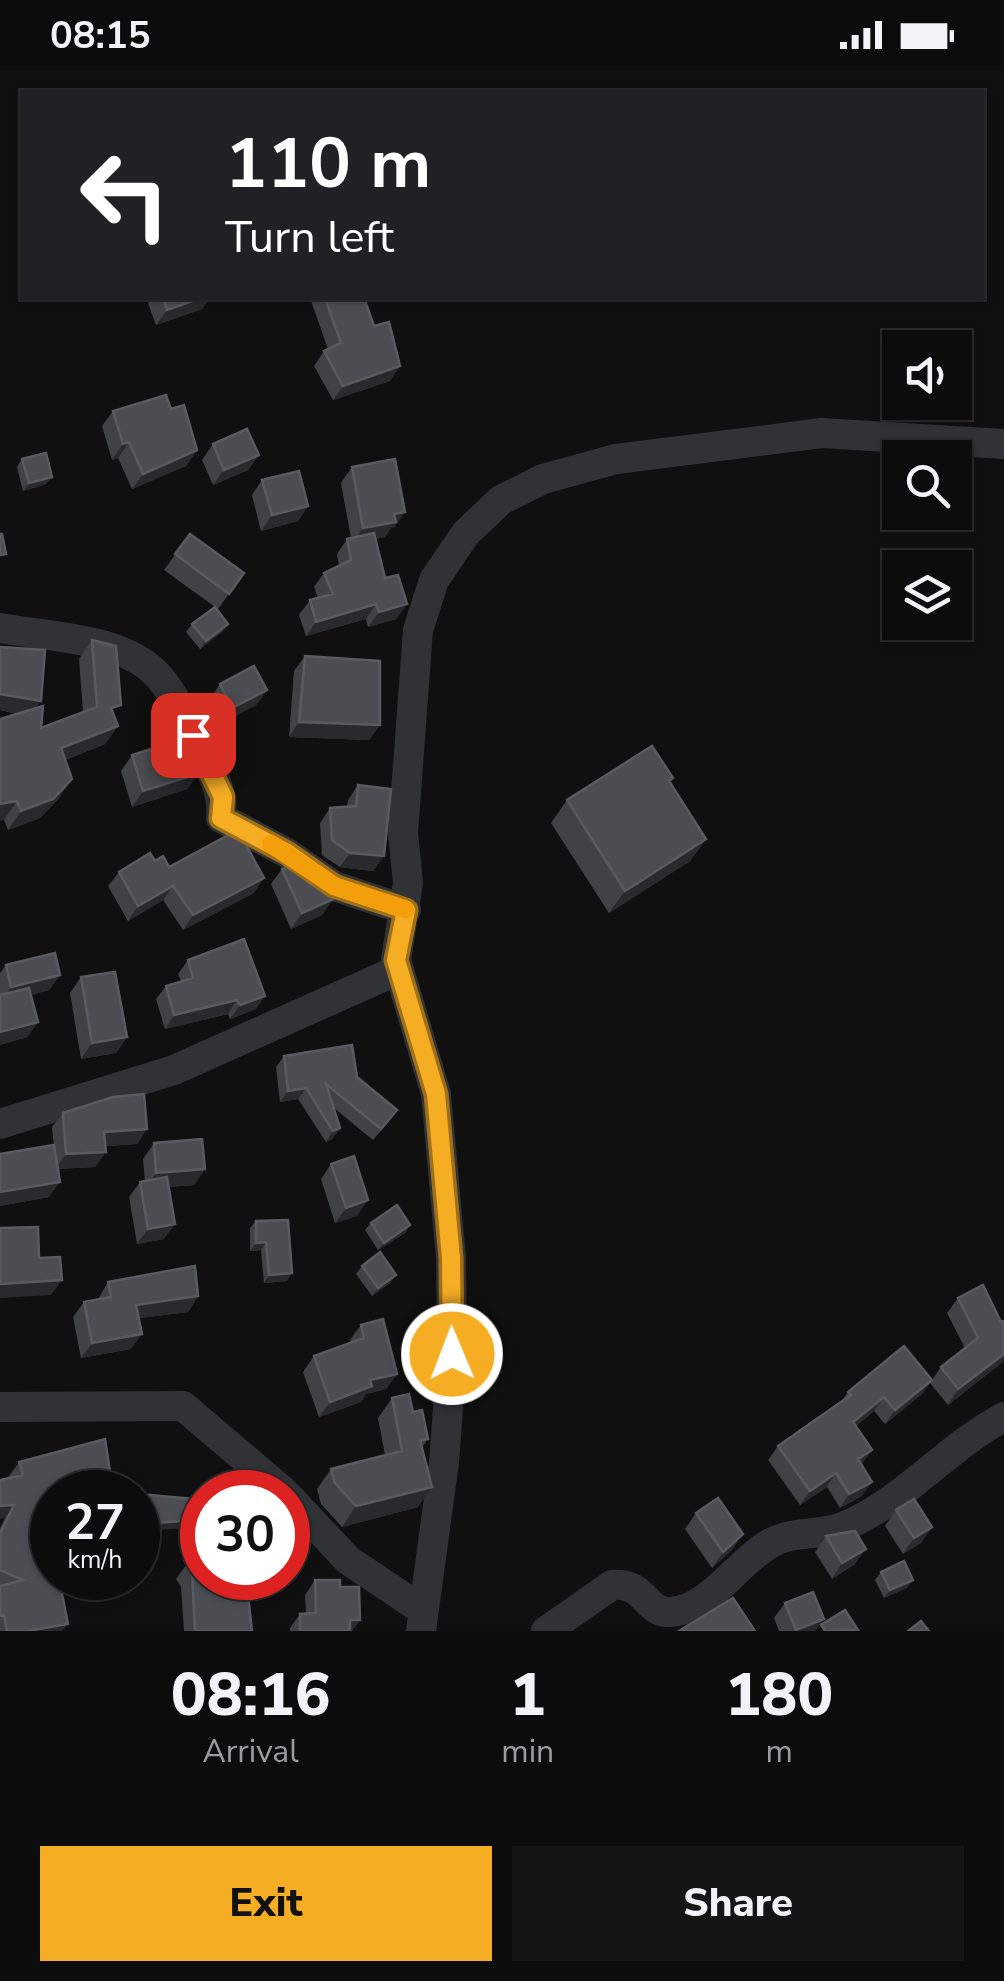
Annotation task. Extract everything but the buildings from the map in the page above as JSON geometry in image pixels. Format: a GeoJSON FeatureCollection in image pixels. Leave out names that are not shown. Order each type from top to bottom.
{"type":"FeatureCollection","features":[{"type":"Feature","properties":{"kind":"street"},"geometry":{"type":"LineString","coordinates":[[421,1620],[444,1462],[452,1354],[451,1258],[436,1094],[398,970],[406,910],[403,833],[418,630],[434,580],[466,533],[501,500],[543,479],[616,459],[822,432],[1004,444]]}},
{"type":"Feature","properties":{"kind":"street"},"geometry":{"type":"LineString","coordinates":[[0,628],[111,649],[136,660],[159,676],[178,704],[223,797],[221,818],[287,853],[334,886],[406,910]]}},
{"type":"Feature","properties":{"kind":"street"},"geometry":{"type":"LineString","coordinates":[[0,1124],[174,1070],[398,970]]}},
{"type":"Feature","properties":{"kind":"street"},"geometry":{"type":"LineString","coordinates":[[0,1407],[184,1406],[258,1470]]}},
{"type":"Feature","properties":{"kind":"street"},"geometry":{"type":"LineString","coordinates":[[546,1631],[612,1585],[635,1588],[653,1608],[666,1613],[690,1606],[768,1544],[808,1530],[842,1528],[906,1492],[985,1427],[1004,1417]]}},
{"type":"Feature","properties":{"kind":"street"},"geometry":{"type":"LineString","coordinates":[[310,1520],[348,1560],[421,1620]]}},
{"type":"Feature","properties":{"kind":"slow traffic"},"geometry":{"type":"LineString","coordinates":[[271,844],[334,886],[405,909]]}},
{"type":"Feature","properties":{"kind":"route"},"geometry":{"type":"LineString","coordinates":[[193,735],[223,797],[221,818],[287,853],[334,886],[406,910],[396,960],[436,1094],[451,1258],[452,1354]]}}]}
